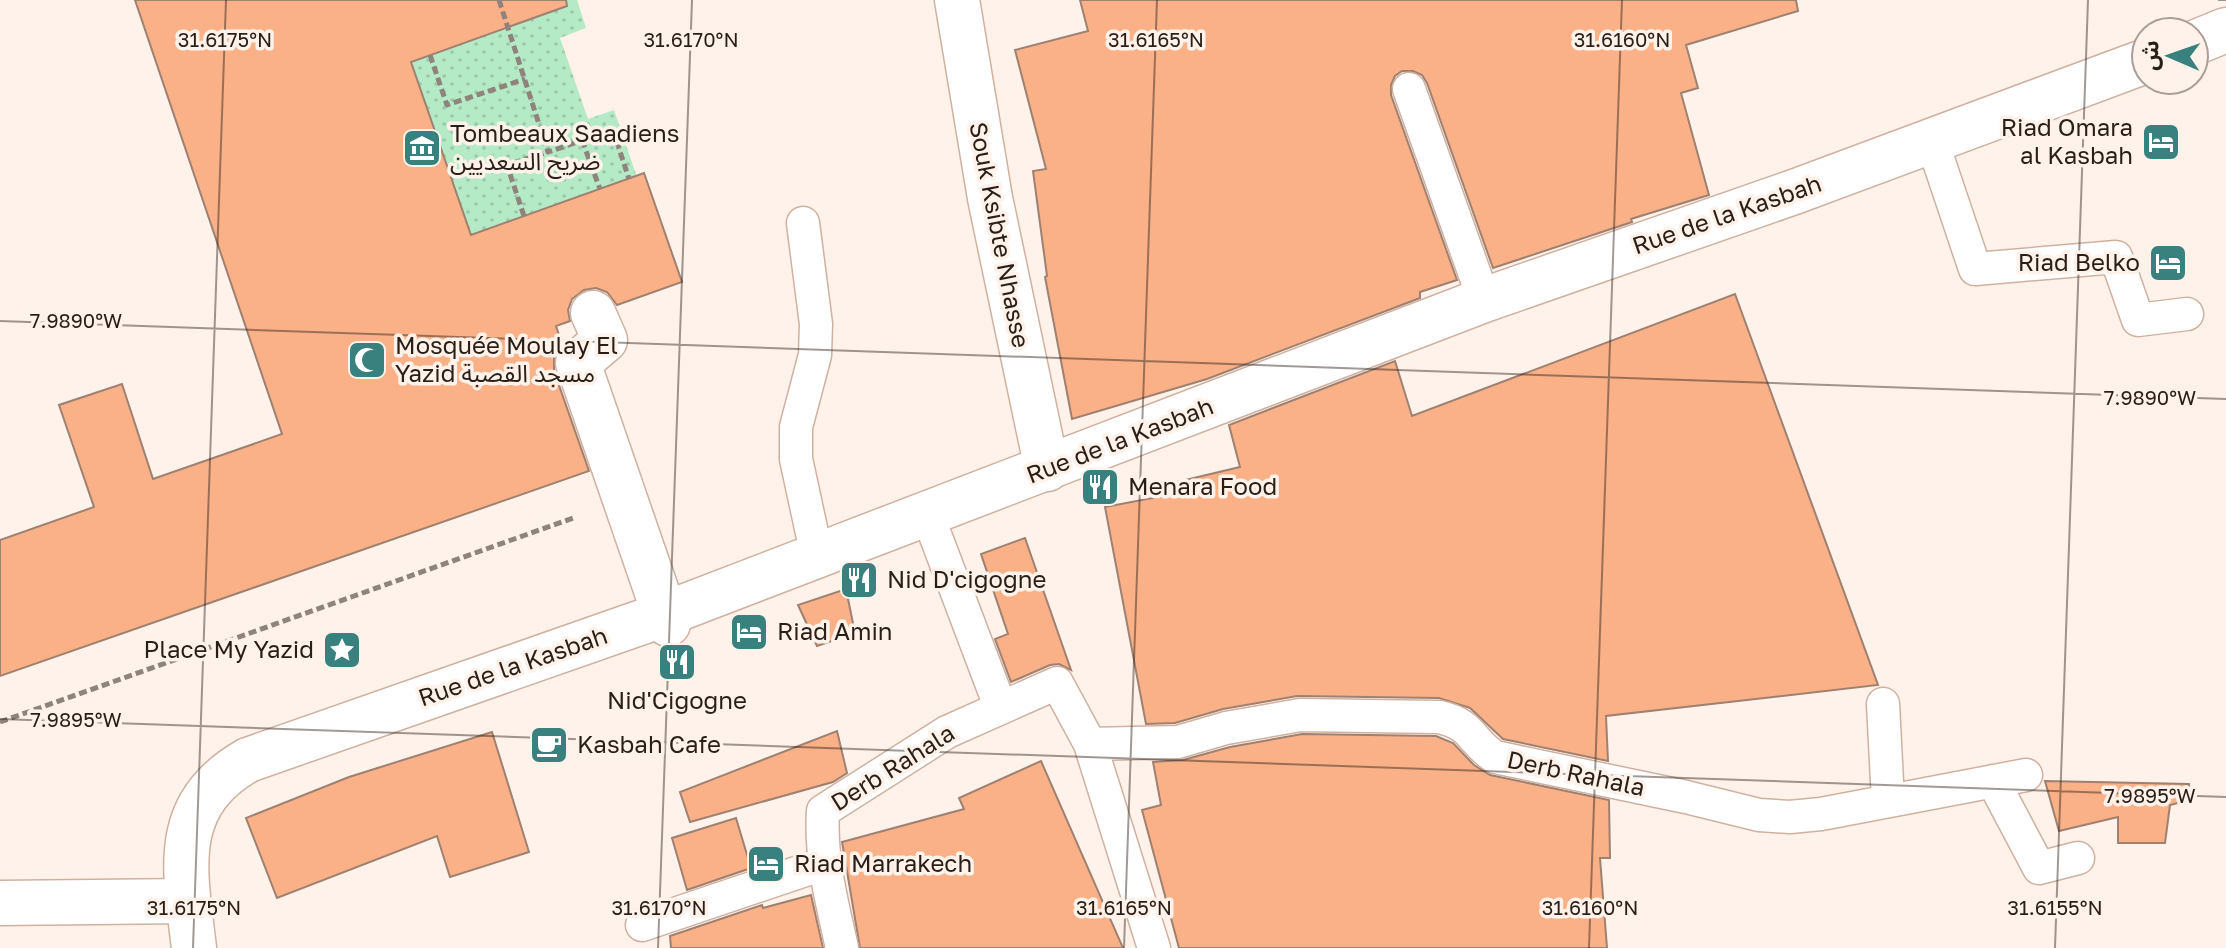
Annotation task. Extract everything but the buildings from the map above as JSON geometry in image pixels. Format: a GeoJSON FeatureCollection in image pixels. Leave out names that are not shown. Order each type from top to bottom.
{"type":"FeatureCollection","features":[{"type":"Feature","properties":{"kind":"street","name":"Souk Ksibte Nhasse"},"geometry":{"type":"LineString","coordinates":[[957,0],[990,198],[1047,469]]}},
{"type":"Feature","properties":{"kind":"street","name":"Rue de la Kasbah"},"geometry":{"type":"LineString","coordinates":[[194,948],[188,901],[187,836],[195,811],[210,788],[227,772],[248,760],[667,619],[817,556],[928,516],[1484,300],[1932,141],[2130,67]]}},
{"type":"Feature","properties":{"kind":"street"},"geometry":{"type":"LineString","coordinates":[[593,313],[605,340],[578,363],[667,619]]}},
{"type":"Feature","properties":{"kind":"street"},"geometry":{"type":"LineString","coordinates":[[0,903],[188,901]]}},
{"type":"Feature","properties":{"kind":"lane"},"geometry":{"type":"LineString","coordinates":[[1409,89],[1484,300]]}},
{"type":"Feature","properties":{"kind":"lane"},"geometry":{"type":"LineString","coordinates":[[1932,141],[1975,269],[2116,257],[2138,320],[2187,314]]}},
{"type":"Feature","properties":{"kind":"lane"},"geometry":{"type":"LineString","coordinates":[[803,223],[816,324],[815,355],[796,427],[796,459],[817,556]]}},
{"type":"Feature","properties":{"kind":"lane"},"geometry":{"type":"LineString","coordinates":[[928,516],[1000,706]]}},
{"type":"Feature","properties":{"kind":"lane","name":"Derb Rahala"},"geometry":{"type":"LineString","coordinates":[[842,948],[823,864],[823,811],[947,732],[1057,683],[1090,744],[1154,948]]}},
{"type":"Feature","properties":{"kind":"lane"},"geometry":{"type":"LineString","coordinates":[[1883,704],[1888,801]]}},
{"type":"Feature","properties":{"kind":"lane","name":"Derb Rahala"},"geometry":{"type":"LineString","coordinates":[[1090,744],[1178,742],[1226,728],[1300,715],[1439,717],[1457,721],[1470,731],[1481,748],[1495,757],[1759,815],[1790,817],[1821,814],[2026,775]]}},
{"type":"Feature","properties":{"kind":"lane"},"geometry":{"type":"LineString","coordinates":[[1993,781],[2039,868],[2078,858]]}},
{"type":"Feature","properties":{"kind":"lane"},"geometry":{"type":"LineString","coordinates":[[642,925],[823,864]]}},
{"type":"Feature","properties":{"kind":"path"},"geometry":{"type":"LineString","coordinates":[[499,0],[548,152]]}},
{"type":"Feature","properties":{"kind":"path"},"geometry":{"type":"LineString","coordinates":[[430,55],[447,105],[525,79]]}},
{"type":"Feature","properties":{"kind":"path"},"geometry":{"type":"LineString","coordinates":[[524,216],[507,165],[613,130],[629,179]]}},
{"type":"Feature","properties":{"kind":"path"},"geometry":{"type":"LineString","coordinates":[[582,140],[600,189]]}},
{"type":"Feature","properties":{"kind":"path"},"geometry":{"type":"LineString","coordinates":[[0,722],[624,500]]}},
{"type":"Feature","properties":{"kind":"green space"},"geometry":{"type":"Polygon","coordinates":[[[483,0],[577,0],[586,28],[560,38],[588,119],[614,110],[637,177],[455,240],[451,178],[428,111],[395,67],[494,32],[483,0]]]}},
{"type":"Feature","properties":{"kind":"place","name":"Riad Omara al Kasbah"},"geometry":{"type":"Point","coordinates":[2161,142]}},
{"type":"Feature","properties":{"kind":"place","name":"Tombeaux Saadiens ضريح السعديين"},"geometry":{"type":"Point","coordinates":[422,148]}},
{"type":"Feature","properties":{"kind":"place","name":"Riad Belko"},"geometry":{"type":"Point","coordinates":[2168,263]}},
{"type":"Feature","properties":{"kind":"place","name":"Mosquée Moulay El Yazid مسجد القصبة"},"geometry":{"type":"Point","coordinates":[367,360]}},
{"type":"Feature","properties":{"kind":"place","name":"Menara Food"},"geometry":{"type":"Point","coordinates":[1100,487]}},
{"type":"Feature","properties":{"kind":"place","name":"Nid D'cigogne"},"geometry":{"type":"Point","coordinates":[859,580]}},
{"type":"Feature","properties":{"kind":"place","name":"Riad Amin"},"geometry":{"type":"Point","coordinates":[749,632]}},
{"type":"Feature","properties":{"kind":"place","name":"Place My Yazid"},"geometry":{"type":"Point","coordinates":[342,650]}},
{"type":"Feature","properties":{"kind":"place","name":"Nid'Cigogne"},"geometry":{"type":"Point","coordinates":[677,662]}},
{"type":"Feature","properties":{"kind":"place","name":"Kasbah Cafe"},"geometry":{"type":"Point","coordinates":[549,745]}},
{"type":"Feature","properties":{"kind":"place","name":"Riad Marrakech"},"geometry":{"type":"Point","coordinates":[766,864]}}]}
